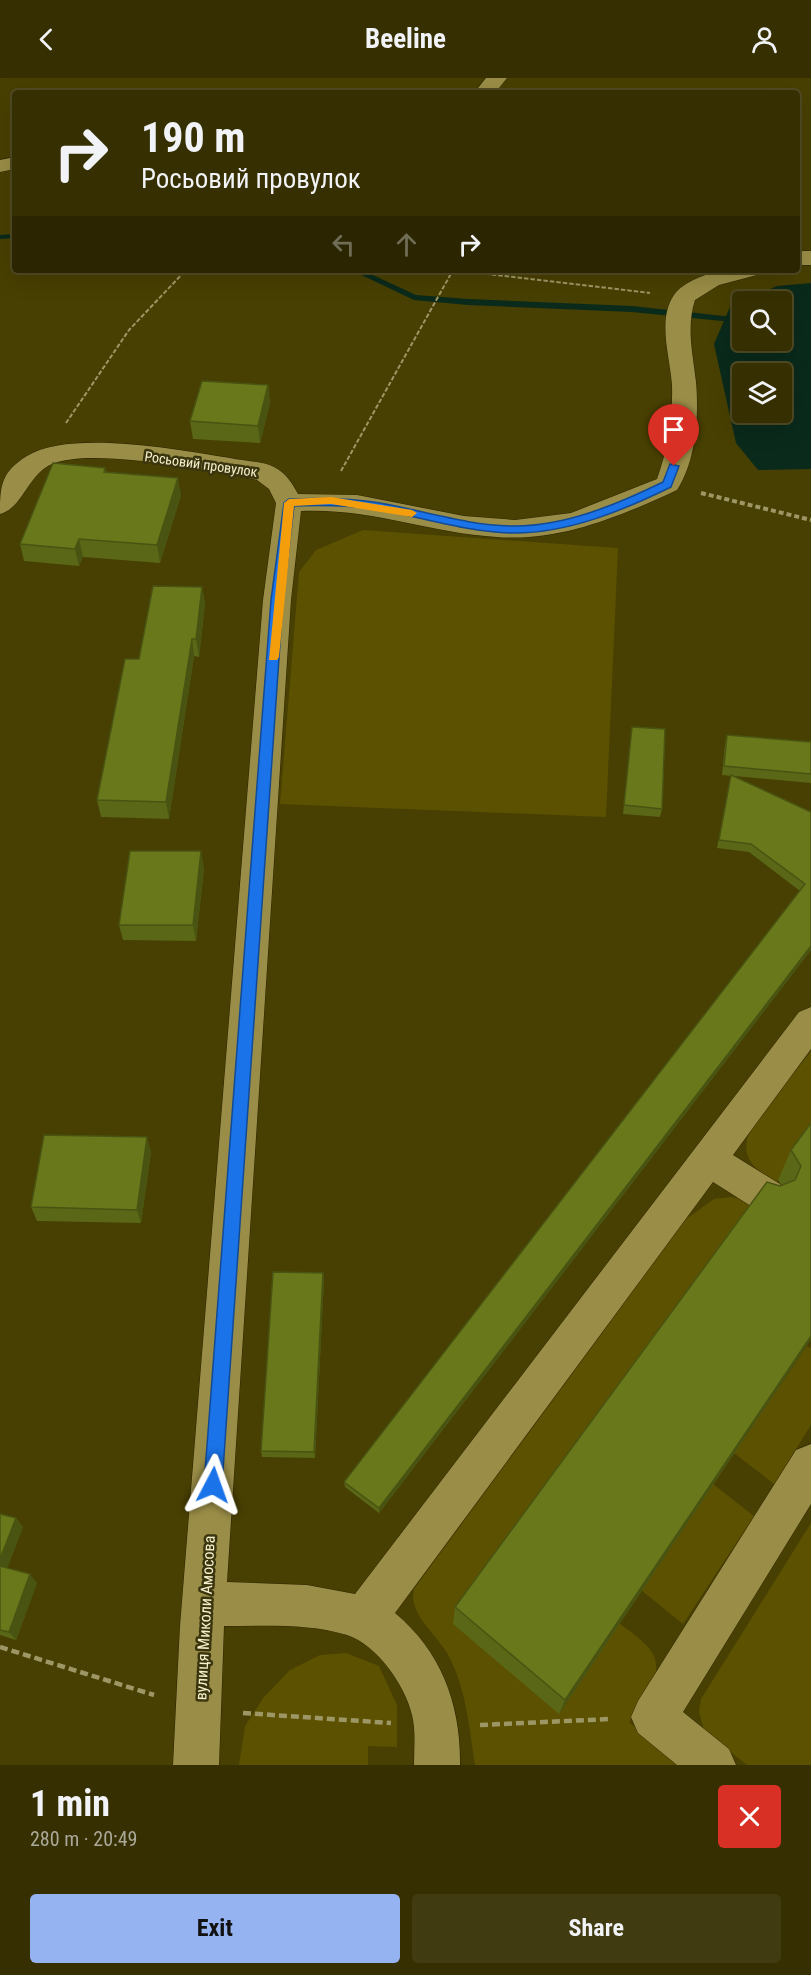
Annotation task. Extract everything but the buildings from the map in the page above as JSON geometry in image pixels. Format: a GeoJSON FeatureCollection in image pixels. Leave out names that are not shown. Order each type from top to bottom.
{"type":"FeatureCollection","features":[{"type":"Feature","properties":{"kind":"street"},"geometry":{"type":"LineString","coordinates":[[487,90],[497,78]]}},
{"type":"Feature","properties":{"kind":"street"},"geometry":{"type":"LineString","coordinates":[[289,503],[325,501],[380,507],[462,524],[515,530],[567,523],[636,499],[668,484],[681,448],[684,386],[681,306],[711,280],[738,273]]}},
{"type":"Feature","properties":{"kind":"street","name":"Росьовий провулок"},"geometry":{"type":"LineString","coordinates":[[35,463],[66,450],[105,451],[234,467],[265,473],[280,484],[289,503]]}},
{"type":"Feature","properties":{"kind":"street"},"geometry":{"type":"LineString","coordinates":[[0,505],[35,463]]}},
{"type":"Feature","properties":{"kind":"street","name":"вулиця Миколи Амосова"},"geometry":{"type":"LineString","coordinates":[[196,1765],[204,1604],[277,600],[289,503]]}},
{"type":"Feature","properties":{"kind":"street"},"geometry":{"type":"LineString","coordinates":[[363,1620],[811,1022]]}},
{"type":"Feature","properties":{"kind":"street"},"geometry":{"type":"LineString","coordinates":[[708,1159],[767,1196]]}},
{"type":"Feature","properties":{"kind":"street"},"geometry":{"type":"LineString","coordinates":[[713,1765],[654,1717],[811,1465]]}},
{"type":"Feature","properties":{"kind":"street"},"geometry":{"type":"LineString","coordinates":[[204,1604],[270,1605],[326,1610],[363,1620],[394,1643],[419,1673],[438,1727],[437,1765]]}},
{"type":"Feature","properties":{"kind":"path"},"geometry":{"type":"LineString","coordinates":[[35,463],[129,330],[183,273]]}},
{"type":"Feature","properties":{"kind":"path"},"geometry":{"type":"LineString","coordinates":[[325,501],[451,273]]}},
{"type":"Feature","properties":{"kind":"path"},"geometry":{"type":"LineString","coordinates":[[472,273],[681,306]]}},
{"type":"Feature","properties":{"kind":"path"},"geometry":{"type":"LineString","coordinates":[[668,484],[811,520]]}},
{"type":"Feature","properties":{"kind":"path"},"geometry":{"type":"LineString","coordinates":[[0,1647],[199,1709]]}},
{"type":"Feature","properties":{"kind":"shaded area"},"geometry":{"type":"Polygon","coordinates":[[[811,283],[811,469],[758,470],[736,443],[714,344],[732,306],[732,351],[792,351],[792,291],[766,291],[777,286],[811,283]]]}},
{"type":"Feature","properties":{"kind":"shaded area"},"geometry":{"type":"Polygon","coordinates":[[[363,530],[618,548],[606,817],[280,804],[299,572],[316,550],[363,530]]]}},
{"type":"Feature","properties":{"kind":"shaded area"},"geometry":{"type":"Polygon","coordinates":[[[811,1051],[811,1134],[776,1183],[758,1170],[750,1160],[746,1147],[747,1139],[765,1110],[811,1051]]]}},
{"type":"Feature","properties":{"kind":"shaded area"},"geometry":{"type":"Polygon","coordinates":[[[730,1197],[744,1199],[757,1208],[619,1623],[648,1647],[654,1656],[656,1666],[652,1686],[629,1722],[682,1765],[475,1765],[459,1679],[447,1653],[415,1607],[414,1589],[686,1219],[714,1199],[730,1197]]]}},
{"type":"Feature","properties":{"kind":"shaded area"},"geometry":{"type":"Polygon","coordinates":[[[807,1346],[811,1348],[811,1425],[774,1484],[734,1453],[807,1346]]]}},
{"type":"Feature","properties":{"kind":"shaded area"},"geometry":{"type":"Polygon","coordinates":[[[713,1484],[754,1516],[683,1624],[641,1590],[713,1484]]]}},
{"type":"Feature","properties":{"kind":"shaded area"},"geometry":{"type":"Polygon","coordinates":[[[811,1523],[811,1765],[747,1765],[704,1731],[699,1711],[701,1699],[811,1523]]]}},
{"type":"Feature","properties":{"kind":"shaded area"},"geometry":{"type":"Polygon","coordinates":[[[346,1653],[379,1666],[397,1705],[397,1747],[368,1746],[368,1765],[239,1765],[245,1726],[264,1697],[290,1670],[320,1655],[346,1653]]]}},
{"type":"Feature","properties":{"kind":"waterway"},"geometry":{"type":"LineString","coordinates":[[0,237],[12,236]]}},
{"type":"Feature","properties":{"kind":"waterway"},"geometry":{"type":"LineString","coordinates":[[362,273],[414,297],[468,302],[632,309],[732,320]]}},
{"type":"Feature","properties":{"kind":"slow traffic"},"geometry":{"type":"LineString","coordinates":[[273,657],[277,600],[289,503],[331,501],[412,513]]}},
{"type":"Feature","properties":{"kind":"route"},"geometry":{"type":"LineString","coordinates":[[213,1485],[277,600],[289,503],[331,501],[380,507],[462,524],[515,530],[567,523],[636,499],[668,484],[674,466]]}}]}
